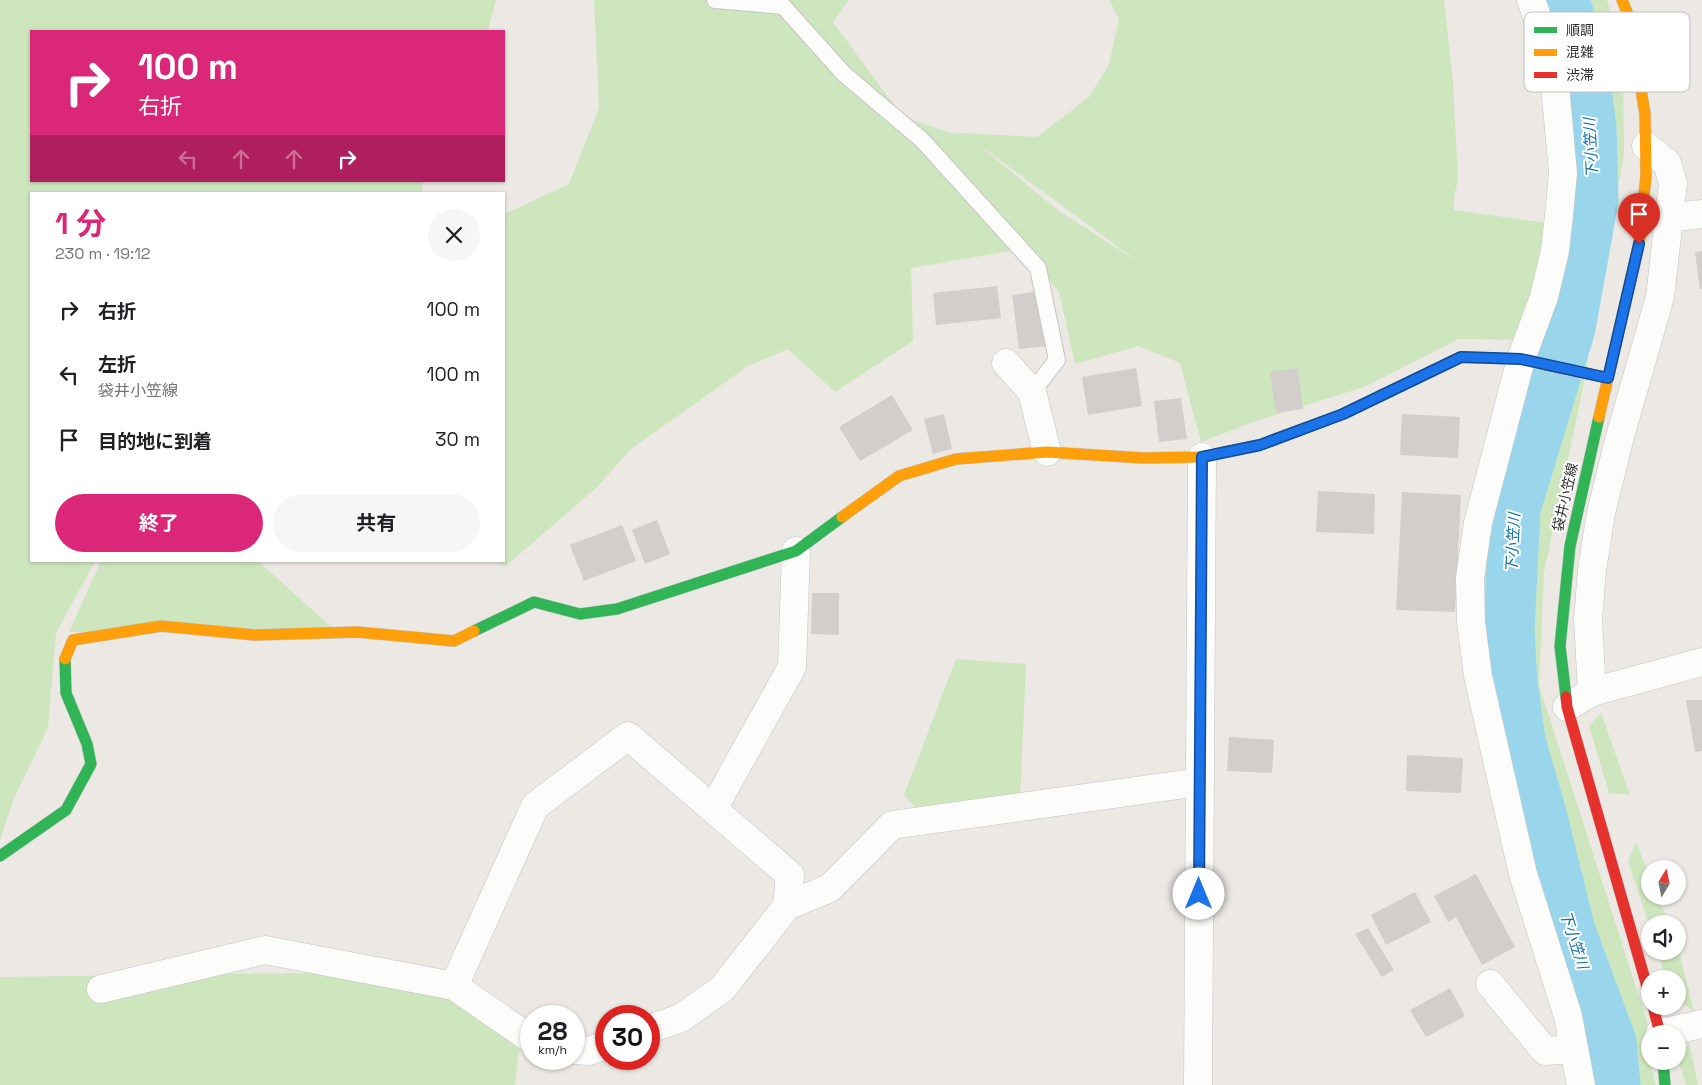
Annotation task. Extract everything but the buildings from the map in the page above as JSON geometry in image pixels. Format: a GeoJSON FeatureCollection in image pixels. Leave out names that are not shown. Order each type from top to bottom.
{"type":"FeatureCollection","features":[{"type":"Feature","properties":{"kind":"street"},"geometry":{"type":"LineString","coordinates":[[1531,0],[1535,12]]}},
{"type":"Feature","properties":{"kind":"street","name":"袋井小笠線"},"geometry":{"type":"LineString","coordinates":[[1622,0],[1627,12]]}},
{"type":"Feature","properties":{"kind":"street"},"geometry":{"type":"LineString","coordinates":[[1556,92],[1563,172],[1555,251],[1544,297],[1521,359],[1478,522],[1470,578],[1471,622],[1478,676],[1523,874],[1568,1016],[1580,1085]]}},
{"type":"Feature","properties":{"kind":"street","name":"袋井小笠線"},"geometry":{"type":"LineString","coordinates":[[1641,92],[1645,114],[1646,176],[1639,244],[1570,546],[1560,646],[1567,708],[1642,970]]}},
{"type":"Feature","properties":{"kind":"street"},"geometry":{"type":"LineString","coordinates":[[1592,692],[1588,620],[1592,570],[1601,512],[1660,297],[1673,183],[1668,163],[1646,146]]}},
{"type":"Feature","properties":{"kind":"street"},"geometry":{"type":"LineString","coordinates":[[1669,218],[1702,214]]}},
{"type":"Feature","properties":{"kind":"street"},"geometry":{"type":"LineString","coordinates":[[0,856],[66,810],[91,764],[87,744],[66,693],[65,659],[73,640],[161,626],[255,635],[357,632],[454,641],[534,602],[580,614],[617,609],[796,551],[899,476],[956,459],[1047,452],[1143,458],[1202,457],[1260,445],[1343,414],[1461,357],[1521,359],[1608,378]]}},
{"type":"Feature","properties":{"kind":"street"},"geometry":{"type":"LineString","coordinates":[[1006,364],[1032,392],[1047,452]]}},
{"type":"Feature","properties":{"kind":"street"},"geometry":{"type":"LineString","coordinates":[[1198,1085],[1202,457]]}},
{"type":"Feature","properties":{"kind":"street"},"geometry":{"type":"LineString","coordinates":[[713,809],[792,667],[796,551]]}},
{"type":"Feature","properties":{"kind":"street"},"geometry":{"type":"LineString","coordinates":[[1567,708],[1592,692],[1702,662]]}},
{"type":"Feature","properties":{"kind":"street"},"geometry":{"type":"LineString","coordinates":[[454,986],[535,806],[628,736],[790,875],[787,906]]}},
{"type":"Feature","properties":{"kind":"street"},"geometry":{"type":"LineString","coordinates":[[660,1025],[681,1018],[722,989],[787,906],[830,888],[892,825],[1200,782]]}},
{"type":"Feature","properties":{"kind":"street"},"geometry":{"type":"LineString","coordinates":[[101,989],[265,950],[454,986],[520,1031]]}},
{"type":"Feature","properties":{"kind":"street"},"geometry":{"type":"LineString","coordinates":[[1490,984],[1545,1051],[1574,1049]]}},
{"type":"Feature","properties":{"kind":"street"},"geometry":{"type":"LineString","coordinates":[[1686,1028],[1702,1024]]}},
{"type":"Feature","properties":{"kind":"street"},"geometry":{"type":"LineString","coordinates":[[1664,1070],[1665,1085]]}},
{"type":"Feature","properties":{"kind":"lane"},"geometry":{"type":"LineString","coordinates":[[716,0],[783,6],[844,74],[922,140],[1038,268],[1057,360],[1032,392]]}},
{"type":"Feature","properties":{"kind":"green space"},"geometry":{"type":"Polygon","coordinates":[[[0,0],[496,0],[488,30],[30,30],[30,182],[423,182],[422,192],[30,192],[30,562],[94,562],[56,633],[48,728],[14,798],[0,840],[0,0]]]}},
{"type":"Feature","properties":{"kind":"green space"},"geometry":{"type":"Polygon","coordinates":[[[594,0],[849,0],[833,22],[902,116],[953,134],[1037,137],[1090,96],[1109,64],[1119,19],[1109,0],[1444,0],[1453,82],[1458,180],[1454,197],[1454,210],[1548,223],[1540,281],[1519,340],[1459,339],[1364,387],[1259,420],[1201,442],[1180,363],[1138,346],[1075,364],[1059,292],[1022,249],[911,268],[913,341],[835,392],[788,349],[748,366],[631,449],[597,487],[506,566],[499,562],[505,562],[505,214],[569,184],[599,108],[594,0]],[[975,142],[1059,211],[1139,262],[975,142]]]}},
{"type":"Feature","properties":{"kind":"green space"},"geometry":{"type":"Polygon","coordinates":[[[1539,0],[1607,0],[1610,12],[1540,12],[1539,0]]]}},
{"type":"Feature","properties":{"kind":"green space"},"geometry":{"type":"Polygon","coordinates":[[[1546,92],[1623,92],[1624,154],[1583,388],[1544,572],[1539,685],[1641,1003],[1641,1015],[1645,1015],[1648,1025],[1641,1025],[1641,1070],[1652,1070],[1656,1085],[1574,1085],[1484,645],[1483,579],[1529,373],[1560,278],[1546,92]]]}},
{"type":"Feature","properties":{"kind":"green space"},"geometry":{"type":"Polygon","coordinates":[[[101,562],[259,562],[338,633],[69,632],[101,562]]]}},
{"type":"Feature","properties":{"kind":"green space"},"geometry":{"type":"Polygon","coordinates":[[[956,659],[1026,664],[1020,800],[916,808],[904,795],[956,659]]]}},
{"type":"Feature","properties":{"kind":"green space"},"geometry":{"type":"Polygon","coordinates":[[[1601,713],[1630,795],[1609,793],[1589,726],[1601,713]]]}},
{"type":"Feature","properties":{"kind":"green space"},"geometry":{"type":"Polygon","coordinates":[[[1636,842],[1643,860],[1641,860],[1641,901],[1628,861],[1636,842]]]}},
{"type":"Feature","properties":{"kind":"green space"},"geometry":{"type":"Polygon","coordinates":[[[1642,905],[1662,905],[1665,915],[1646,915],[1642,905]]]}},
{"type":"Feature","properties":{"kind":"green space"},"geometry":{"type":"Polygon","coordinates":[[[1661,960],[1681,960],[1684,970],[1663,970],[1661,960]]]}},
{"type":"Feature","properties":{"kind":"green space"},"geometry":{"type":"Polygon","coordinates":[[[455,971],[520,1031],[515,1085],[0,1085],[0,977],[455,971]]]}},
{"type":"Feature","properties":{"kind":"green space"},"geometry":{"type":"Polygon","coordinates":[[[1686,979],[1694,1011],[1686,1006],[1686,979]]]}},
{"type":"Feature","properties":{"kind":"green space"},"geometry":{"type":"Polygon","coordinates":[[[1689,1042],[1698,1085],[1686,1085],[1681,1070],[1686,1070],[1686,1048],[1689,1042]]]}},
{"type":"Feature","properties":{"kind":"waterway","name":"下小笠川"},"geometry":{"type":"LineString","coordinates":[[1564,0],[1568,12]]}},
{"type":"Feature","properties":{"kind":"waterway","name":"下小笠川"},"geometry":{"type":"LineString","coordinates":[[1586,92],[1591,128],[1593,200],[1570,328],[1515,509],[1509,630],[1512,682],[1520,741],[1540,810],[1570,931],[1611,1042],[1615,1085]]}},
{"type":"Feature","properties":{"kind":"traffic: fast"},"geometry":{"type":"LineString","coordinates":[[1225,452],[1260,445],[1343,414],[1461,357],[1521,359],[1542,364]]}},
{"type":"Feature","properties":{"kind":"traffic: fast"},"geometry":{"type":"LineString","coordinates":[[1566,697],[1560,646],[1570,546],[1599,417]]}},
{"type":"Feature","properties":{"kind":"traffic: fast"},"geometry":{"type":"LineString","coordinates":[[474,631],[534,602],[580,614],[617,609],[796,551],[842,517]]}},
{"type":"Feature","properties":{"kind":"traffic: fast"},"geometry":{"type":"LineString","coordinates":[[0,856],[66,810],[91,764],[87,744],[66,693],[65,659]]}},
{"type":"Feature","properties":{"kind":"traffic: fast"},"geometry":{"type":"LineString","coordinates":[[1664,1070],[1665,1085]]}},
{"type":"Feature","properties":{"kind":"traffic: slow"},"geometry":{"type":"LineString","coordinates":[[1622,0],[1627,12]]}},
{"type":"Feature","properties":{"kind":"traffic: slow"},"geometry":{"type":"LineString","coordinates":[[1599,417],[1639,243],[1646,176],[1645,114],[1641,92]]}},
{"type":"Feature","properties":{"kind":"traffic: slow"},"geometry":{"type":"LineString","coordinates":[[842,517],[899,476],[956,459],[1047,452],[1143,458],[1202,457],[1225,452]]}},
{"type":"Feature","properties":{"kind":"traffic: slow"},"geometry":{"type":"LineString","coordinates":[[65,659],[73,640],[161,626],[255,635],[357,632],[454,641],[474,631]]}},
{"type":"Feature","properties":{"kind":"traffic: jam"},"geometry":{"type":"LineString","coordinates":[[1542,364],[1608,378]]}},
{"type":"Feature","properties":{"kind":"traffic: jam"},"geometry":{"type":"LineString","coordinates":[[1566,697],[1567,707],[1642,970]]}},
{"type":"Feature","properties":{"kind":"traffic: jam"},"geometry":{"type":"LineString","coordinates":[[1655,1015],[1658,1025]]}},
{"type":"Feature","properties":{"kind":"route"},"geometry":{"type":"LineString","coordinates":[[1199,894],[1202,457],[1260,445],[1343,414],[1461,357],[1521,359],[1608,378],[1639,244]]}}]}
